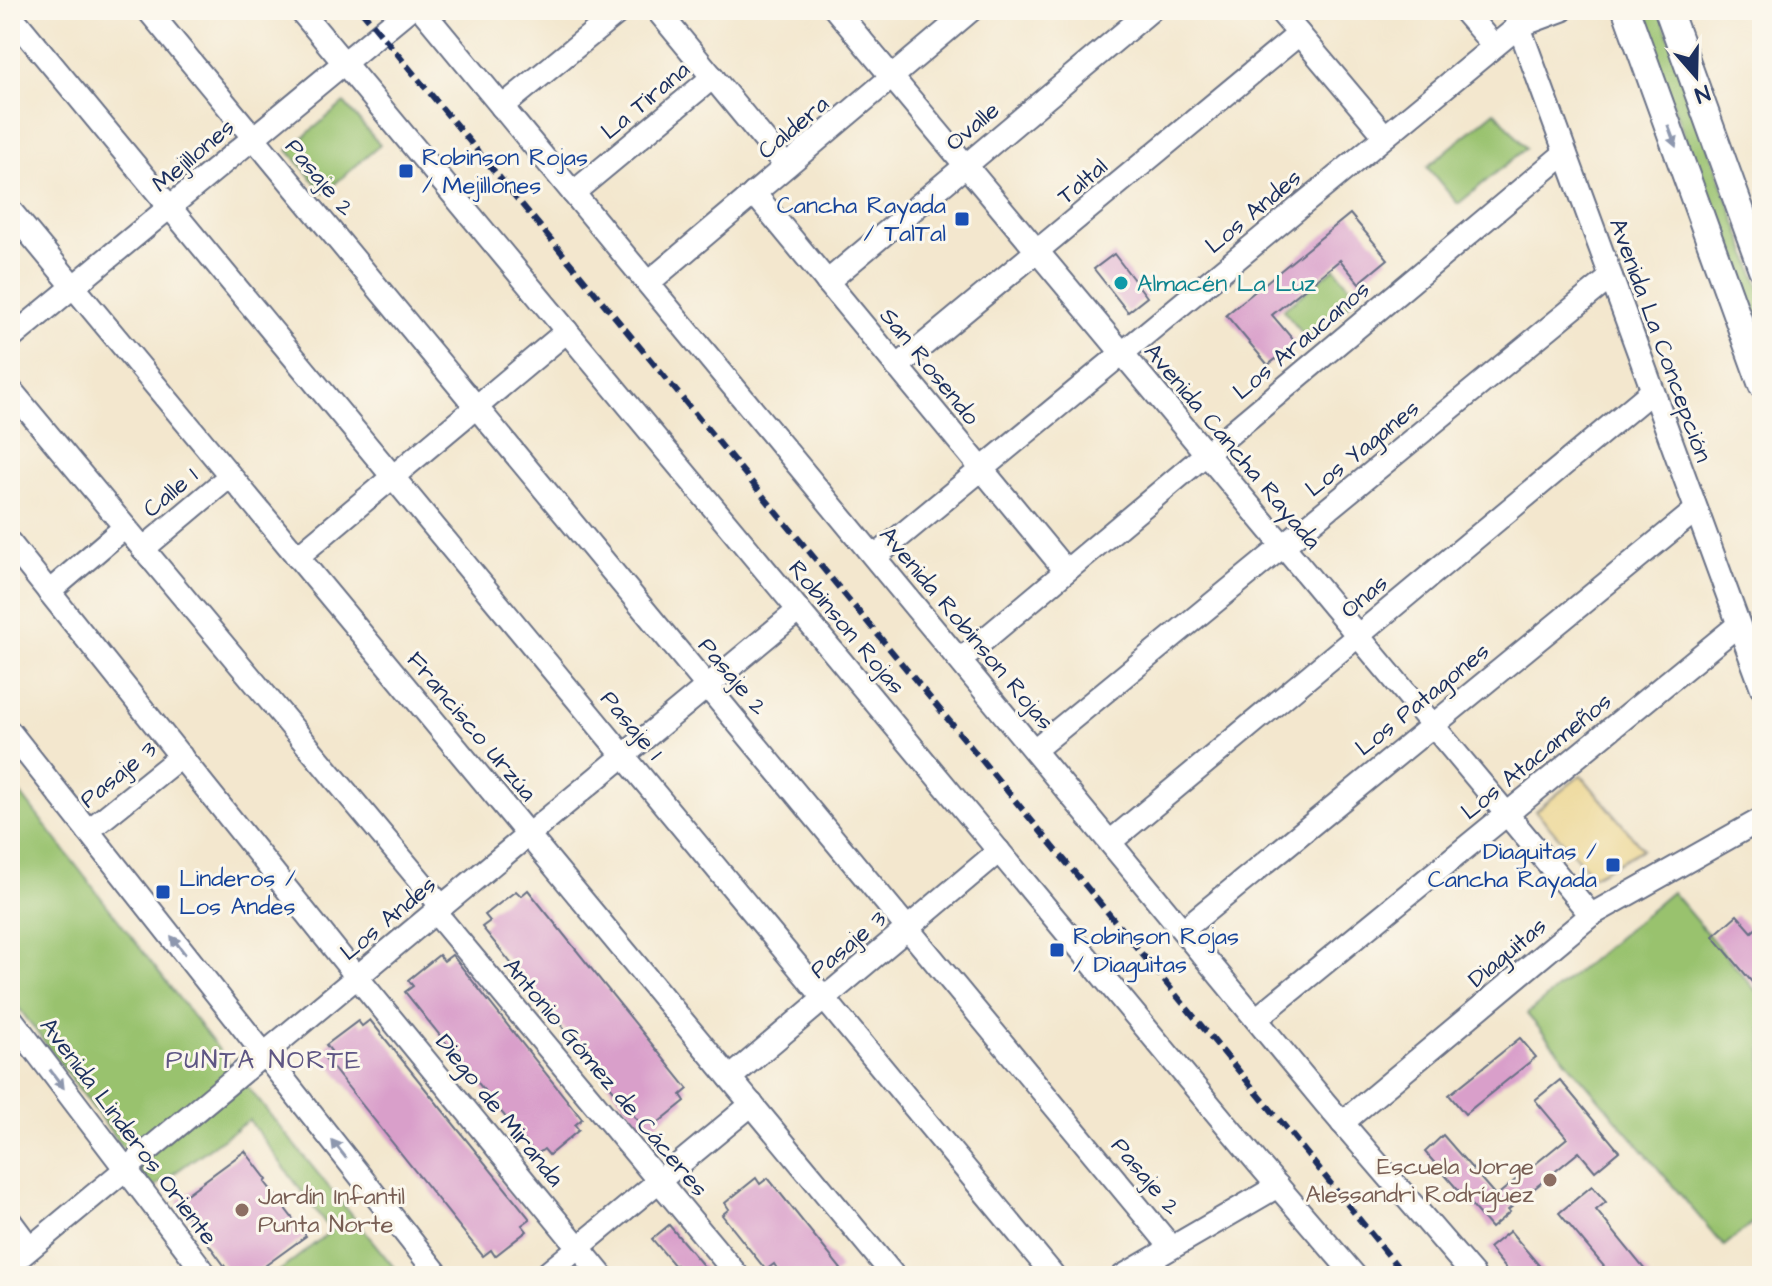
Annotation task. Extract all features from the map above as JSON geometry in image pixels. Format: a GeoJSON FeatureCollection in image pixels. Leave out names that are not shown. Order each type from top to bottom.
{"type":"FeatureCollection","features":[{"type":"Feature","properties":{"kind":"main road"},"geometry":{"type":"LineString","coordinates":[[1626,10],[1762,385]]}},
{"type":"Feature","properties":{"kind":"main road"},"geometry":{"type":"LineString","coordinates":[[1668,10],[1762,269]]}},
{"type":"Feature","properties":{"kind":"street"},"geometry":{"type":"LineString","coordinates":[[148,10],[254,138]]}},
{"type":"Feature","properties":{"kind":"street","name":"Robinson Rojas"},"geometry":{"type":"LineString","coordinates":[[300,10],[1355,1276]]}},
{"type":"Feature","properties":{"kind":"street","name":"Mejillones"},"geometry":{"type":"LineString","coordinates":[[10,339],[408,10]]}},
{"type":"Feature","properties":{"kind":"street","name":"Avenida Robinson Rojas"},"geometry":{"type":"LineString","coordinates":[[422,10],[1342,1123],[1474,1276]]}},
{"type":"Feature","properties":{"kind":"street"},"geometry":{"type":"LineString","coordinates":[[502,107],[621,10]]}},
{"type":"Feature","properties":{"kind":"street"},"geometry":{"type":"LineString","coordinates":[[657,10],[786,166]]}},
{"type":"Feature","properties":{"kind":"street","name":"Avenida Cancha Rayada"},"geometry":{"type":"LineString","coordinates":[[836,10],[1591,915]]}},
{"type":"Feature","properties":{"kind":"street","name":"Caldera"},"geometry":{"type":"LineString","coordinates":[[648,283],[971,10]]}},
{"type":"Feature","properties":{"kind":"street","name":"Ovalle"},"geometry":{"type":"LineString","coordinates":[[827,282],[1151,10]]}},
{"type":"Feature","properties":{"kind":"street"},"geometry":{"type":"LineString","coordinates":[[1279,10],[1385,136]]}},
{"type":"Feature","properties":{"kind":"street"},"geometry":{"type":"LineString","coordinates":[[1463,10],[1494,46]]}},
{"type":"Feature","properties":{"kind":"street","name":"Los Andes"},"geometry":{"type":"LineString","coordinates":[[875,557],[1494,46],[1516,18],[1562,10]]}},
{"type":"Feature","properties":{"kind":"street"},"geometry":{"type":"LineString","coordinates":[[10,14],[170,207]]}},
{"type":"Feature","properties":{"kind":"street","name":"Avenida La Concepción"},"geometry":{"type":"LineString","coordinates":[[1516,18],[1762,688]]}},
{"type":"Feature","properties":{"kind":"street","name":"Taltal"},"geometry":{"type":"LineString","coordinates":[[897,367],[1299,34]]}},
{"type":"Feature","properties":{"kind":"street","name":"La Tirana"},"geometry":{"type":"LineString","coordinates":[[573,193],[713,77]]}},
{"type":"Feature","properties":{"kind":"street","name":"Pasaje 2"},"geometry":{"type":"LineString","coordinates":[[254,138],[1171,1247]]}},
{"type":"Feature","properties":{"kind":"street","name":"Los Araucanos"},"geometry":{"type":"LineString","coordinates":[[960,660],[1565,153]]}},
{"type":"Feature","properties":{"kind":"street","name":"San Rosendo"},"geometry":{"type":"LineString","coordinates":[[754,193],[1066,571]]}},
{"type":"Feature","properties":{"kind":"street","name":"Pasaje 1"},"geometry":{"type":"LineString","coordinates":[[170,207],[1054,1276]]}},
{"type":"Feature","properties":{"kind":"street","name":"Francisco Urzúa"},"geometry":{"type":"LineString","coordinates":[[10,210],[894,1276]]}},
{"type":"Feature","properties":{"kind":"street","name":"Los Yaganes"},"geometry":{"type":"LineString","coordinates":[[1034,750],[1611,277]]}},
{"type":"Feature","properties":{"kind":"street"},"geometry":{"type":"LineString","coordinates":[[297,557],[567,331]]}},
{"type":"Feature","properties":{"kind":"street"},"geometry":{"type":"LineString","coordinates":[[10,389],[438,909]]}},
{"type":"Feature","properties":{"kind":"street","name":"Onas"},"geometry":{"type":"LineString","coordinates":[[1110,842],[1652,391]]}},
{"type":"Feature","properties":{"kind":"street","name":"Calle 1"},"geometry":{"type":"LineString","coordinates":[[143,549],[230,476]]}},
{"type":"Feature","properties":{"kind":"street","name":"Los Patagones"},"geometry":{"type":"LineString","coordinates":[[1183,930],[1696,510]]}},
{"type":"Feature","properties":{"kind":"street"},"geometry":{"type":"LineString","coordinates":[[49,592],[125,527]]}},
{"type":"Feature","properties":{"kind":"street"},"geometry":{"type":"LineString","coordinates":[[10,543],[357,977]]}},
{"type":"Feature","properties":{"kind":"street","name":"Los Andes"},"geometry":{"type":"LineString","coordinates":[[10,1265],[799,610]]}},
{"type":"Feature","properties":{"kind":"street","name":"Los Atacameños"},"geometry":{"type":"LineString","coordinates":[[1256,1019],[1738,625]]}},
{"type":"Feature","properties":{"kind":"street"},"geometry":{"type":"LineString","coordinates":[[10,732],[439,1276]]}},
{"type":"Feature","properties":{"kind":"street","name":"Pasaje 3"},"geometry":{"type":"LineString","coordinates":[[88,831],[181,756]]}},
{"type":"Feature","properties":{"kind":"street","name":"Diaguitas"},"geometry":{"type":"LineString","coordinates":[[1342,1123],[1591,915],[1762,819]]}},
{"type":"Feature","properties":{"kind":"street","name":"Pasaje 3"},"geometry":{"type":"LineString","coordinates":[[730,1078],[999,851]]}},
{"type":"Feature","properties":{"kind":"street","name":"Antonio Gómez de Cáceres"},"geometry":{"type":"LineString","coordinates":[[438,909],[738,1276]]}},
{"type":"Feature","properties":{"kind":"street","name":"Diego de Miranda"},"geometry":{"type":"LineString","coordinates":[[357,977],[602,1276]]}},
{"type":"Feature","properties":{"kind":"street","name":"Avenida Linderos Oriente"},"geometry":{"type":"LineString","coordinates":[[10,1017],[207,1276]]}},
{"type":"Feature","properties":{"kind":"street"},"geometry":{"type":"LineString","coordinates":[[544,1276],[752,1104]]}},
{"type":"Feature","properties":{"kind":"street"},"geometry":{"type":"LineString","coordinates":[[1123,1276],[1278,1186]]}},
{"type":"Feature","properties":{"kind":"street"},"geometry":{"type":"LineString","coordinates":[[10,1221],[30,1248]]}},
{"type":"Feature","properties":{"kind":"green space"},"geometry":{"type":"Polygon","coordinates":[[[1653,13],[1661,15],[1762,294],[1762,352],[1645,26],[1647,16],[1653,13]]]}},
{"type":"Feature","properties":{"kind":"green space"},"geometry":{"type":"Polygon","coordinates":[[[344,103],[380,145],[324,193],[288,150],[344,103]]]}},
{"type":"Feature","properties":{"kind":"green space"},"geometry":{"type":"Polygon","coordinates":[[[1495,111],[1526,148],[1458,204],[1427,167],[1495,111]]]}},
{"type":"Feature","properties":{"kind":"green space"},"geometry":{"type":"Polygon","coordinates":[[[1335,268],[1358,297],[1307,339],[1283,310],[1335,268]]]}},
{"type":"Feature","properties":{"kind":"green space"},"geometry":{"type":"Polygon","coordinates":[[[10,780],[246,1085],[401,1276],[273,1276],[331,1231],[249,1120],[153,1188],[10,996],[10,780]]]}},
{"type":"Feature","properties":{"kind":"green space"},"geometry":{"type":"Polygon","coordinates":[[[1672,892],[1762,998],[1762,1215],[1724,1246],[1527,1014],[1672,892]]]}},
{"type":"Feature","properties":{"kind":"sand"},"geometry":{"type":"Polygon","coordinates":[[[1581,775],[1643,849],[1593,876],[1536,811],[1581,775]]]}},
{"type":"Feature","properties":{"kind":"building"},"geometry":{"type":"Polygon","coordinates":[[[1350,214],[1388,259],[1359,283],[1340,260],[1272,315],[1296,343],[1268,365],[1226,315],[1350,214]]]}},
{"type":"Feature","properties":{"kind":"building","name":"Almacén La Luz"},"geometry":{"type":"Polygon","coordinates":[[[1114,254],[1147,297],[1128,312],[1094,269],[1114,254]]]}},
{"type":"Feature","properties":{"kind":"building"},"geometry":{"type":"Polygon","coordinates":[[[528,890],[688,1089],[681,1095],[685,1101],[654,1126],[649,1120],[642,1126],[482,927],[490,921],[485,915],[516,891],[521,896],[528,890]]]}},
{"type":"Feature","properties":{"kind":"building"},"geometry":{"type":"Polygon","coordinates":[[[1737,915],[1752,932],[1762,923],[1762,994],[1713,936],[1737,915]]]}},
{"type":"Feature","properties":{"kind":"building"},"geometry":{"type":"Polygon","coordinates":[[[439,955],[444,961],[452,955],[582,1119],[575,1125],[579,1130],[549,1155],[544,1149],[536,1155],[405,992],[413,986],[408,980],[439,955]]]}},
{"type":"Feature","properties":{"kind":"building"},"geometry":{"type":"Polygon","coordinates":[[[370,1020],[530,1219],[522,1225],[527,1231],[495,1256],[491,1250],[483,1256],[324,1057],[331,1051],[326,1045],[358,1021],[362,1026],[370,1020]]]}},
{"type":"Feature","properties":{"kind":"building"},"geometry":{"type":"Polygon","coordinates":[[[1520,1038],[1536,1057],[1465,1114],[1449,1095],[1520,1038]]]}},
{"type":"Feature","properties":{"kind":"building"},"geometry":{"type":"Polygon","coordinates":[[[1560,1080],[1619,1151],[1595,1171],[1579,1152],[1508,1210],[1510,1212],[1491,1228],[1425,1152],[1443,1135],[1496,1196],[1567,1138],[1535,1100],[1560,1080]]]}},
{"type":"Feature","properties":{"kind":"building"},"geometry":{"type":"Polygon","coordinates":[[[245,1151],[306,1236],[251,1276],[232,1276],[177,1201],[245,1151]]]}},
{"type":"Feature","properties":{"kind":"building"},"geometry":{"type":"Polygon","coordinates":[[[756,1178],[760,1184],[768,1178],[841,1269],[832,1276],[782,1276],[774,1264],[766,1270],[722,1215],[729,1209],[725,1203],[756,1178]]]}},
{"type":"Feature","properties":{"kind":"building"},"geometry":{"type":"Polygon","coordinates":[[[1592,1186],[1606,1202],[1596,1210],[1650,1276],[1612,1276],[1559,1213],[1592,1186]]]}},
{"type":"Feature","properties":{"kind":"building"},"geometry":{"type":"Polygon","coordinates":[[[669,1225],[712,1276],[685,1276],[652,1239],[669,1225]]]}},
{"type":"Feature","properties":{"kind":"building"},"geometry":{"type":"Polygon","coordinates":[[[1510,1231],[1548,1276],[1512,1276],[1489,1248],[1510,1231]]]}},
{"type":"Feature","properties":{"kind":"railway"},"geometry":{"type":"LineString","coordinates":[[361,10],[1405,1276]]}},
{"type":"Feature","properties":{"kind":"place","name":"Robinson Rojas / Mejillones"},"geometry":{"type":"Point","coordinates":[406,171]}},
{"type":"Feature","properties":{"kind":"place","name":"Cancha Rayada / TalTal"},"geometry":{"type":"Point","coordinates":[962,219]}},
{"type":"Feature","properties":{"kind":"place","name":"Almacén La Luz"},"geometry":{"type":"Point","coordinates":[1121,283]}},
{"type":"Feature","properties":{"kind":"place","name":"Diaguitas / Cancha Rayada"},"geometry":{"type":"Point","coordinates":[1613,865]}},
{"type":"Feature","properties":{"kind":"place","name":"Linderos / Los Andes"},"geometry":{"type":"Point","coordinates":[163,892]}},
{"type":"Feature","properties":{"kind":"place","name":"Robinson Rojas / Diaguitas"},"geometry":{"type":"Point","coordinates":[1057,950]}},
{"type":"Feature","properties":{"kind":"place","name":"Escuela Jorge Alessandri Rodríguez"},"geometry":{"type":"Point","coordinates":[1550,1180]}},
{"type":"Feature","properties":{"kind":"place","name":"Jardín Infantil Punta Norte"},"geometry":{"type":"Point","coordinates":[242,1210]}},
{"type":"Feature","properties":{"kind":"district","name":"PUNTA NORTE"},"geometry":{"type":"Point","coordinates":[264,1059]}}]}
